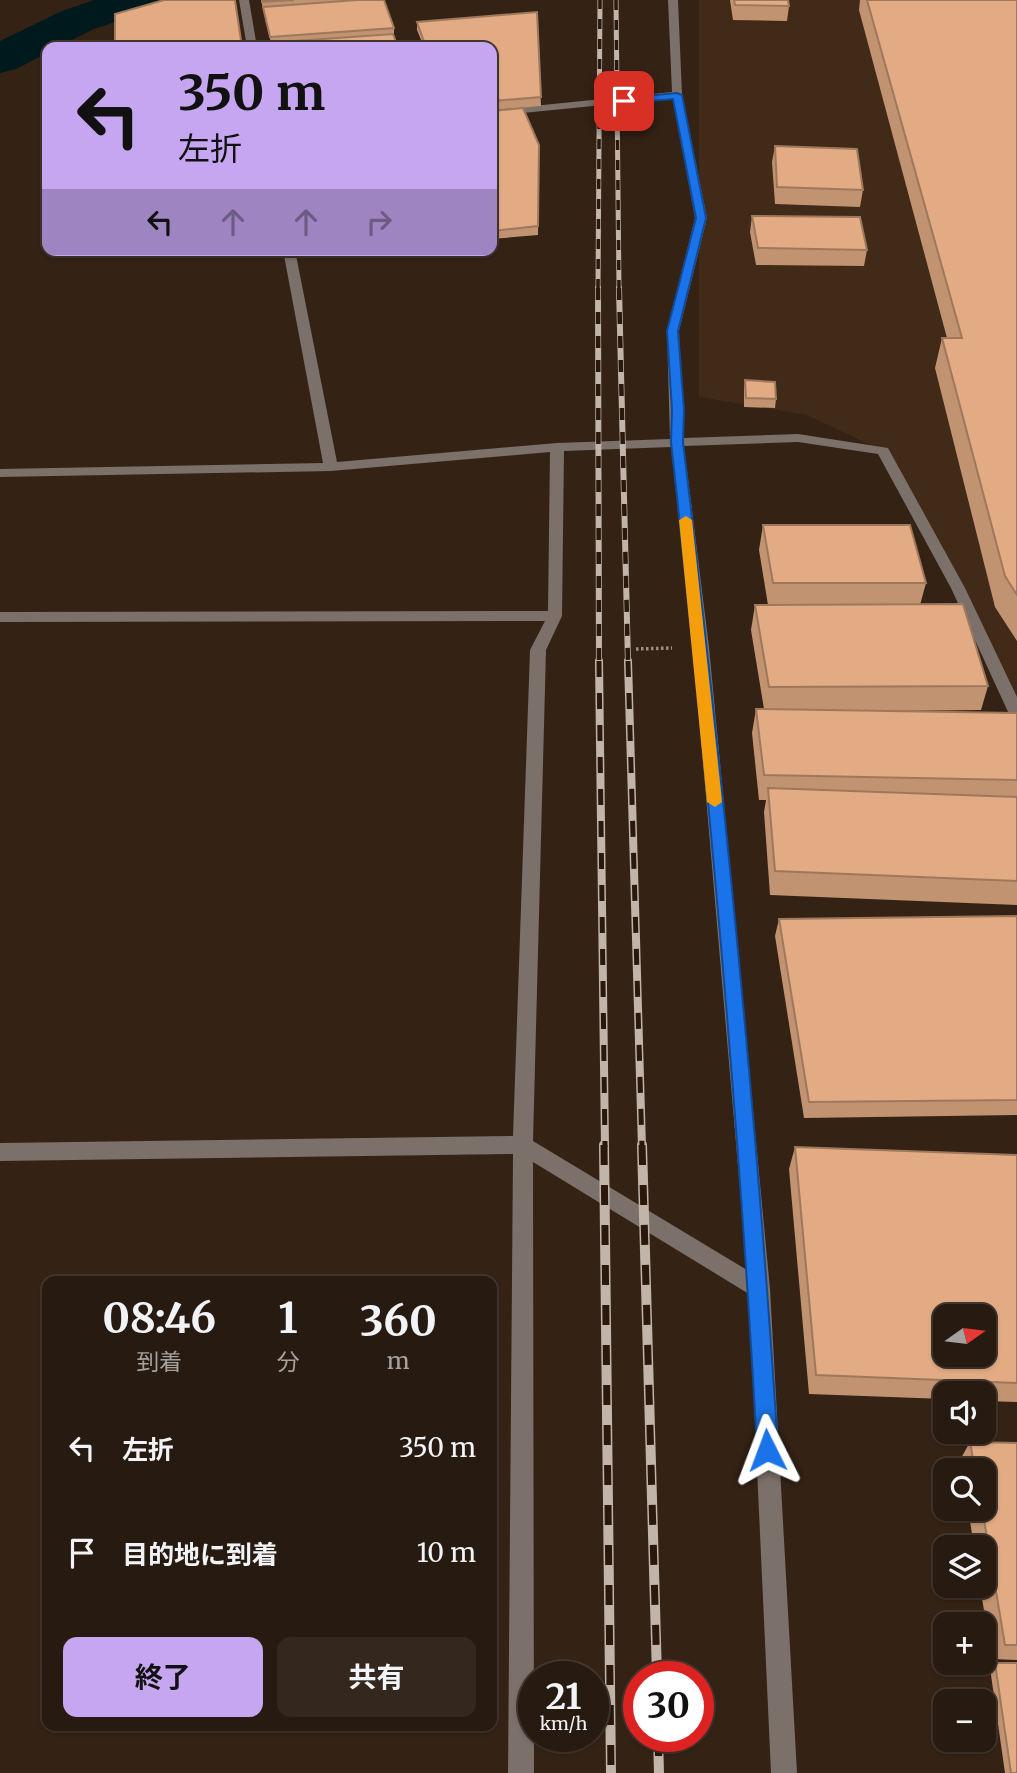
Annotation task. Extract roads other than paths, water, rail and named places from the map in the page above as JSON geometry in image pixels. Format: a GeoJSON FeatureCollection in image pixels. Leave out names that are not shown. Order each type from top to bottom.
{"type":"FeatureCollection","features":[{"type":"Feature","properties":{"kind":"street"},"geometry":{"type":"LineString","coordinates":[[244,0],[251,42]]}},
{"type":"Feature","properties":{"kind":"street"},"geometry":{"type":"LineString","coordinates":[[673,0],[677,95],[701,218],[673,331],[678,410],[677,442],[701,647],[759,1289],[784,1773]]}},
{"type":"Feature","properties":{"kind":"street"},"geometry":{"type":"LineString","coordinates":[[497,113],[677,95]]}},
{"type":"Feature","properties":{"kind":"street"},"geometry":{"type":"LineString","coordinates":[[290,256],[331,467]]}},
{"type":"Feature","properties":{"kind":"street"},"geometry":{"type":"LineString","coordinates":[[0,473],[331,467],[557,447],[798,438],[883,451],[958,588],[1017,714]]}},
{"type":"Feature","properties":{"kind":"street"},"geometry":{"type":"LineString","coordinates":[[521,1773],[523,1145],[538,650],[555,616],[557,447]]}},
{"type":"Feature","properties":{"kind":"street"},"geometry":{"type":"LineString","coordinates":[[0,617],[555,616]]}},
{"type":"Feature","properties":{"kind":"street"},"geometry":{"type":"LineString","coordinates":[[0,1152],[523,1145],[759,1289]]}},
{"type":"Feature","properties":{"kind":"waterway"},"geometry":{"type":"LineString","coordinates":[[0,59],[78,20],[137,0]]}},
{"type":"Feature","properties":{"kind":"railway"},"geometry":{"type":"LineString","coordinates":[[598,289],[600,0]]}},
{"type":"Feature","properties":{"kind":"railway"},"geometry":{"type":"LineString","coordinates":[[616,0],[619,289]]}},
{"type":"Feature","properties":{"kind":"railway"},"geometry":{"type":"LineString","coordinates":[[619,288],[628,663]]}},
{"type":"Feature","properties":{"kind":"railway"},"geometry":{"type":"LineString","coordinates":[[598,289],[599,663]]}},
{"type":"Feature","properties":{"kind":"railway"},"geometry":{"type":"LineString","coordinates":[[599,661],[605,1147]]}},
{"type":"Feature","properties":{"kind":"railway"},"geometry":{"type":"LineString","coordinates":[[628,661],[642,1147]]}},
{"type":"Feature","properties":{"kind":"railway"},"geometry":{"type":"LineString","coordinates":[[604,1145],[611,1773]]}},
{"type":"Feature","properties":{"kind":"railway"},"geometry":{"type":"LineString","coordinates":[[642,1145],[657,1661]]}},
{"type":"Feature","properties":{"kind":"railway"},"geometry":{"type":"LineString","coordinates":[[658,1752],[659,1773]]}}]}
